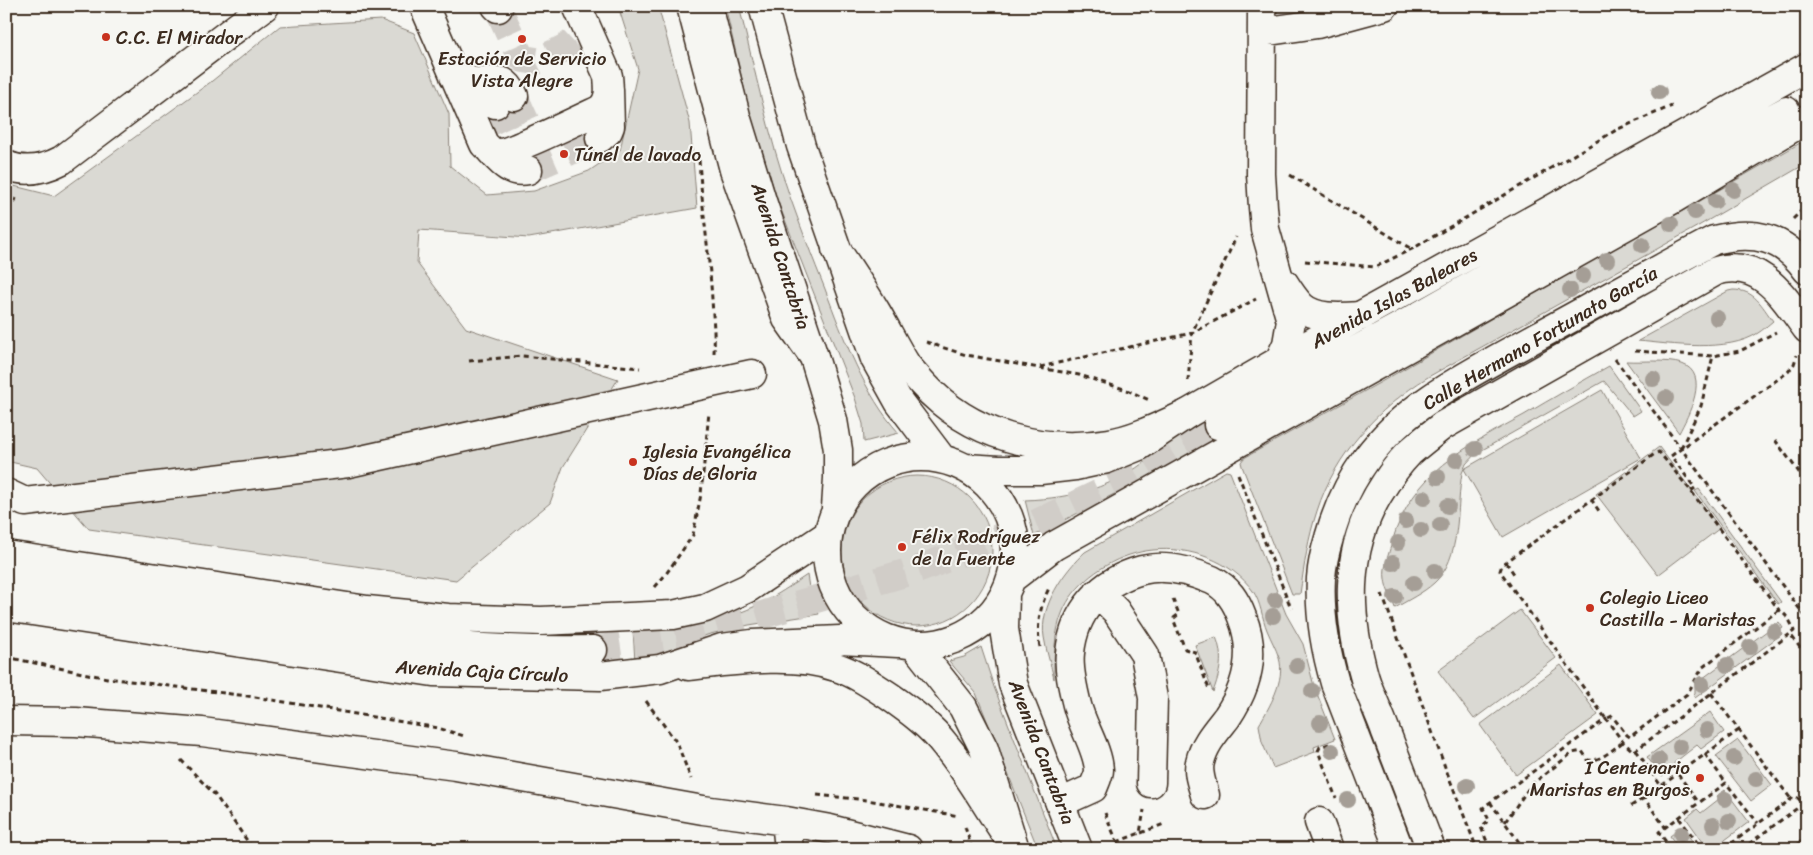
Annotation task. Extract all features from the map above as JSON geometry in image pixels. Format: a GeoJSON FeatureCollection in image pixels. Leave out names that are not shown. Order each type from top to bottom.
{"type":"FeatureCollection","features":[{"type":"Feature","properties":{"kind":"main road"},"geometry":{"type":"LineString","coordinates":[[6,165],[22,170],[34,170],[50,167],[62,160],[265,6]]}},
{"type":"Feature","properties":{"kind":"main road"},"geometry":{"type":"LineString","coordinates":[[424,6],[467,79],[484,144],[520,137],[601,109],[606,104],[609,88]]}},
{"type":"Feature","properties":{"kind":"main road"},"geometry":{"type":"LineString","coordinates":[[577,6],[608,76],[610,126],[608,132],[600,138]]}},
{"type":"Feature","properties":{"kind":"main road"},"geometry":{"type":"LineString","coordinates":[[691,6],[734,170],[786,319],[814,357]]}},
{"type":"Feature","properties":{"kind":"main road","name":"Avenida Cantabria"},"geometry":{"type":"LineString","coordinates":[[708,6],[738,125],[833,420],[838,450],[836,508]]}},
{"type":"Feature","properties":{"kind":"main road"},"geometry":{"type":"LineString","coordinates":[[763,6],[801,146],[875,358],[899,402],[954,463]]}},
{"type":"Feature","properties":{"kind":"main road"},"geometry":{"type":"LineString","coordinates":[[1279,362],[1287,344],[1291,321],[1271,287],[1265,229],[1261,174],[1262,19],[1317,24],[1384,6]]}},
{"type":"Feature","properties":{"kind":"main road","name":"Avenida Islas Baleares"},"geometry":{"type":"LineString","coordinates":[[836,508],[854,483],[880,465],[911,457],[998,470],[1040,470],[1099,461],[1139,446],[1188,401],[1279,362],[1807,67]]}},
{"type":"Feature","properties":{"kind":"main road"},"geometry":{"type":"LineString","coordinates":[[467,79],[503,81],[509,85],[505,100]]}},
{"type":"Feature","properties":{"kind":"main road","name":"Avenida Islas Baleares"},"geometry":{"type":"LineString","coordinates":[[1701,156],[1807,89]]}},
{"type":"Feature","properties":{"kind":"main road","name":"Avenida Islas Baleares"},"geometry":{"type":"LineString","coordinates":[[1218,425],[1408,322],[1701,156],[1807,100]]}},
{"type":"Feature","properties":{"kind":"main road"},"geometry":{"type":"LineString","coordinates":[[1008,587],[1054,546],[1675,198],[1807,119]]}},
{"type":"Feature","properties":{"kind":"main road"},"geometry":{"type":"LineString","coordinates":[[520,137],[512,170],[517,172],[528,170]]}},
{"type":"Feature","properties":{"kind":"main road"},"geometry":{"type":"LineString","coordinates":[[1784,234],[1794,254],[1807,270]]}},
{"type":"Feature","properties":{"kind":"main road","name":"Calle Hermano Fortunato García"},"geometry":{"type":"LineString","coordinates":[[1399,849],[1345,710],[1328,658],[1324,635],[1320,598],[1323,557],[1334,519],[1352,478],[1377,445],[1408,416],[1430,398],[1487,365],[1714,240],[1739,235],[1784,234]]}},
{"type":"Feature","properties":{"kind":"main road"},"geometry":{"type":"LineString","coordinates":[[836,249],[876,311],[908,366],[934,395],[952,410],[994,434],[1033,444],[1058,447],[1110,443],[1148,431],[1188,401]]}},
{"type":"Feature","properties":{"kind":"main road","name":"Calle Hermano Fortunato García"},"geometry":{"type":"LineString","coordinates":[[1431,849],[1366,681],[1357,645],[1352,610],[1352,580],[1356,551],[1372,506],[1396,468],[1409,453],[1442,426],[1716,271],[1741,268],[1758,274],[1770,284],[1800,332]]}},
{"type":"Feature","properties":{"kind":"main road"},"geometry":{"type":"LineString","coordinates":[[1271,287],[1311,312],[1332,318],[1362,316]]}},
{"type":"Feature","properties":{"kind":"main road"},"geometry":{"type":"LineString","coordinates":[[6,493],[25,502],[348,463],[752,374]]}},
{"type":"Feature","properties":{"kind":"main road","name":"Avenida Cantabria"},"geometry":{"type":"LineString","coordinates":[[954,463],[986,483],[1002,503],[1012,527],[1015,553],[1008,587],[1004,629],[1013,684],[1078,849]]}},
{"type":"Feature","properties":{"kind":"main road"},"geometry":{"type":"LineString","coordinates":[[836,508],[826,536],[827,571],[841,603],[865,629],[906,645],[963,706],[984,749],[1014,847]]}},
{"type":"Feature","properties":{"kind":"main road"},"geometry":{"type":"LineString","coordinates":[[6,555],[367,610],[448,618],[541,621],[673,615],[705,608],[748,588],[826,536]]}},
{"type":"Feature","properties":{"kind":"main road"},"geometry":{"type":"LineString","coordinates":[[1060,803],[1093,788],[1099,771],[1077,706],[1070,671],[1069,654],[1077,621],[1084,608],[1114,581],[1142,570],[1168,568],[1197,574],[1221,585],[1238,606],[1248,631],[1250,647],[1249,667],[1241,691],[1227,716],[1212,734],[1201,757],[1199,774],[1205,795]]}},
{"type":"Feature","properties":{"kind":"main road","name":"Avenida Caja Círculo"},"geometry":{"type":"LineString","coordinates":[[6,582],[293,626],[433,645],[504,649],[593,650]]}},
{"type":"Feature","properties":{"kind":"main road","name":"Avenida Caja Círculo"},"geometry":{"type":"LineString","coordinates":[[6,607],[433,672],[600,676],[660,669],[722,648],[752,644],[840,640],[906,645],[942,643],[967,634],[989,617],[1008,587]]}},
{"type":"Feature","properties":{"kind":"main road"},"geometry":{"type":"LineString","coordinates":[[1098,594],[1116,611],[1145,655],[1154,698],[1148,796]]}},
{"type":"Feature","properties":{"kind":"main road"},"geometry":{"type":"LineString","coordinates":[[660,669],[745,660],[781,659],[814,662],[836,667],[868,682],[903,706],[946,745],[1014,847]]}},
{"type":"Feature","properties":{"kind":"main road"},"geometry":{"type":"LineString","coordinates":[[6,721],[76,722],[202,732],[456,766],[703,810],[786,820],[908,849]]}},
{"type":"Feature","properties":{"kind":"main road"},"geometry":{"type":"LineString","coordinates":[[786,820],[789,849]]}},
{"type":"Feature","properties":{"kind":"main road"},"geometry":{"type":"LineString","coordinates":[[1319,822],[1329,849]]}},
{"type":"Feature","properties":{"kind":"path"},"geometry":{"type":"LineString","coordinates":[[1303,261],[1374,266],[1412,249],[1618,129],[1677,105]]}},
{"type":"Feature","properties":{"kind":"path"},"geometry":{"type":"LineString","coordinates":[[1286,173],[1418,253]]}},
{"type":"Feature","properties":{"kind":"path"},"geometry":{"type":"LineString","coordinates":[[1784,234],[1807,205]]}},
{"type":"Feature","properties":{"kind":"path"},"geometry":{"type":"LineString","coordinates":[[1188,401],[1192,333],[1237,234]]}},
{"type":"Feature","properties":{"kind":"path"},"geometry":{"type":"LineString","coordinates":[[1037,367],[1192,333],[1271,287]]}},
{"type":"Feature","properties":{"kind":"path"},"geometry":{"type":"LineString","coordinates":[[1628,352],[1713,356],[1740,351],[1762,340],[1800,332],[1797,355],[1794,364],[1788,372],[1680,448],[1672,456],[1695,488],[1691,491]]}},
{"type":"Feature","properties":{"kind":"path"},"geometry":{"type":"LineString","coordinates":[[922,341],[966,355],[1079,375],[1127,390],[1157,403]]}},
{"type":"Feature","properties":{"kind":"path"},"geometry":{"type":"LineString","coordinates":[[1612,355],[1807,619]]}},
{"type":"Feature","properties":{"kind":"path"},"geometry":{"type":"LineString","coordinates":[[469,360],[522,356],[648,370]]}},
{"type":"Feature","properties":{"kind":"path"},"geometry":{"type":"LineString","coordinates":[[1680,448],[1701,406],[1713,356]]}},
{"type":"Feature","properties":{"kind":"path"},"geometry":{"type":"LineString","coordinates":[[1775,440],[1807,483]]}},
{"type":"Feature","properties":{"kind":"path"},"geometry":{"type":"LineString","coordinates":[[1636,750],[1794,631],[1791,622],[1779,610],[1691,491],[1659,452],[1506,562],[1502,565],[1500,571],[1623,742],[1633,750],[1636,750],[1661,786]]}},
{"type":"Feature","properties":{"kind":"path"},"geometry":{"type":"LineString","coordinates":[[1240,480],[1291,610]]}},
{"type":"Feature","properties":{"kind":"path"},"geometry":{"type":"LineString","coordinates":[[1591,500],[1601,514]]}},
{"type":"Feature","properties":{"kind":"path"},"geometry":{"type":"LineString","coordinates":[[1506,562],[1516,577]]}},
{"type":"Feature","properties":{"kind":"path"},"geometry":{"type":"LineString","coordinates":[[1380,588],[1476,849]]}},
{"type":"Feature","properties":{"kind":"path"},"geometry":{"type":"LineString","coordinates":[[1171,594],[1178,614],[1174,621]]}},
{"type":"Feature","properties":{"kind":"path"},"geometry":{"type":"LineString","coordinates":[[1490,849],[1481,827],[1488,820],[1483,808],[1490,802],[1612,716],[1630,737],[1687,694],[1703,667],[1779,610]]}},
{"type":"Feature","properties":{"kind":"path"},"geometry":{"type":"LineString","coordinates":[[1790,634],[1807,657]]}},
{"type":"Feature","properties":{"kind":"path"},"geometry":{"type":"LineString","coordinates":[[1711,693],[1791,798]]}},
{"type":"Feature","properties":{"kind":"path"},"geometry":{"type":"LineString","coordinates":[[644,698],[677,743],[692,782]]}},
{"type":"Feature","properties":{"kind":"path"},"geometry":{"type":"LineString","coordinates":[[1631,806],[1739,730]]}},
{"type":"Feature","properties":{"kind":"path"},"geometry":{"type":"LineString","coordinates":[[1505,822],[1531,785],[1572,753],[1582,751],[1588,760],[1593,761],[1623,742]]}},
{"type":"Feature","properties":{"kind":"path"},"geometry":{"type":"LineString","coordinates":[[1329,744],[1320,747],[1318,750],[1338,803]]}},
{"type":"Feature","properties":{"kind":"path"},"geometry":{"type":"LineString","coordinates":[[1705,754],[1758,824]]}},
{"type":"Feature","properties":{"kind":"path"},"geometry":{"type":"LineString","coordinates":[[1678,774],[1699,803]]}},
{"type":"Feature","properties":{"kind":"path"},"geometry":{"type":"LineString","coordinates":[[1671,849],[1659,832],[1726,783]]}},
{"type":"Feature","properties":{"kind":"path"},"geometry":{"type":"LineString","coordinates":[[1140,833],[1148,796]]}},
{"type":"Feature","properties":{"kind":"path"},"geometry":{"type":"LineString","coordinates":[[1724,849],[1794,796],[1805,802],[1807,808]]}},
{"type":"Feature","properties":{"kind":"path"},"geometry":{"type":"LineString","coordinates":[[1644,798],[1666,827]]}},
{"type":"Feature","properties":{"kind":"path"},"geometry":{"type":"LineString","coordinates":[[1490,802],[1524,849]]}},
{"type":"Feature","properties":{"kind":"path"},"geometry":{"type":"LineString","coordinates":[[1742,849],[1805,802]]}},
{"type":"Feature","properties":{"kind":"path"},"geometry":{"type":"LineString","coordinates":[[958,808],[962,817]]}},
{"type":"Feature","properties":{"kind":"path"},"geometry":{"type":"LineString","coordinates":[[1679,818],[1702,849]]}},
{"type":"Feature","properties":{"kind":"path"},"geometry":{"type":"LineString","coordinates":[[1117,842],[1164,824]]}},
{"type":"Feature","properties":{"kind":"path"},"geometry":{"type":"LineString","coordinates":[[964,825],[972,849]]}},
{"type":"Feature","properties":{"kind":"path"},"geometry":{"type":"LineString","coordinates":[[1791,849],[1807,837]]}},
{"type":"Feature","properties":{"kind":"shaded area"},"geometry":{"type":"Polygon","coordinates":[[[618,6],[658,6],[690,123],[697,208],[529,238],[419,230],[417,263],[466,328],[618,379],[563,467],[550,503],[456,580],[89,529],[37,468],[6,461],[6,184],[54,196],[212,81],[280,26],[381,20],[414,33],[449,114],[450,166],[487,195],[534,191],[589,171],[620,150],[638,69],[618,6]]]}},
{"type":"Feature","properties":{"kind":"shaded area"},"geometry":{"type":"Polygon","coordinates":[[[725,6],[739,6],[762,102],[782,174],[839,327],[865,384],[899,433],[864,442],[863,424],[855,398],[778,202],[750,113],[725,6]]]}},
{"type":"Feature","properties":{"kind":"shaded area"},"geometry":{"type":"Polygon","coordinates":[[[1807,139],[1807,163],[1428,377],[1392,403],[1360,434],[1335,470],[1325,490],[1314,521],[1300,594],[1292,594],[1242,466],[1241,462],[1244,458],[1807,139]]]}},
{"type":"Feature","properties":{"kind":"shaded area"},"geometry":{"type":"Polygon","coordinates":[[[1733,290],[1752,296],[1761,304],[1773,321],[1758,333],[1731,343],[1699,346],[1638,341],[1728,291],[1733,290]]]}},
{"type":"Feature","properties":{"kind":"shaded area"},"geometry":{"type":"Polygon","coordinates":[[[1626,361],[1669,362],[1682,364],[1691,369],[1695,377],[1695,396],[1679,433],[1626,361]]]}},
{"type":"Feature","properties":{"kind":"shaded area"},"geometry":{"type":"Polygon","coordinates":[[[1609,366],[1641,411],[1633,416],[1604,381],[1475,454],[1466,464],[1462,473],[1454,547],[1443,573],[1425,590],[1395,608],[1386,583],[1385,570],[1387,560],[1401,518],[1427,480],[1443,465],[1481,439],[1609,366]]]}},
{"type":"Feature","properties":{"kind":"shaded area"},"geometry":{"type":"Polygon","coordinates":[[[1602,390],[1641,458],[1503,537],[1464,469],[1602,390]]]}},
{"type":"Feature","properties":{"kind":"shaded area"},"geometry":{"type":"Polygon","coordinates":[[[1183,424],[1199,454],[1118,492],[1034,536],[1025,500],[1076,494],[1122,477],[1137,468],[1155,453],[1183,424]]]}},
{"type":"Feature","properties":{"kind":"shaded area"},"geometry":{"type":"Polygon","coordinates":[[[1659,447],[1720,528],[1658,575],[1596,494],[1659,447]]]}},
{"type":"Feature","properties":{"kind":"shaded area"},"geometry":{"type":"Polygon","coordinates":[[[1226,471],[1230,472],[1286,614],[1303,644],[1314,686],[1335,739],[1314,747],[1315,752],[1273,768],[1262,742],[1259,725],[1272,702],[1278,684],[1281,666],[1279,658],[1253,591],[1234,571],[1222,564],[1195,553],[1181,550],[1153,550],[1129,555],[1106,565],[1096,572],[1070,598],[1061,617],[1056,637],[1054,679],[1044,637],[1043,626],[1049,602],[1061,579],[1085,552],[1226,471]]]}},
{"type":"Feature","properties":{"kind":"shaded area"},"geometry":{"type":"Polygon","coordinates":[[[917,476],[932,477],[946,482],[970,498],[986,522],[991,536],[991,566],[986,580],[970,604],[946,620],[932,625],[917,626],[902,625],[888,620],[864,604],[848,580],[843,566],[842,551],[843,536],[848,522],[864,498],[888,482],[902,477],[917,476]]]}},
{"type":"Feature","properties":{"kind":"shaded area"},"geometry":{"type":"Polygon","coordinates":[[[1699,489],[1781,602],[1778,604],[1695,491],[1699,489]]]}},
{"type":"Feature","properties":{"kind":"shaded area"},"geometry":{"type":"Polygon","coordinates":[[[807,575],[810,594],[819,614],[749,625],[710,634],[686,642],[662,656],[635,662],[633,630],[687,626],[739,613],[776,595],[807,575]]]}},
{"type":"Feature","properties":{"kind":"shaded area"},"geometry":{"type":"Polygon","coordinates":[[[1520,610],[1556,658],[1474,719],[1438,671],[1520,610]]]}},
{"type":"Feature","properties":{"kind":"shaded area"},"geometry":{"type":"Polygon","coordinates":[[[1779,622],[1783,628],[1780,630],[1782,634],[1695,698],[1693,695],[1695,693],[1695,684],[1779,622]]]}},
{"type":"Feature","properties":{"kind":"shaded area"},"geometry":{"type":"Polygon","coordinates":[[[1216,637],[1220,651],[1220,665],[1213,692],[1195,645],[1216,637]]]}},
{"type":"Feature","properties":{"kind":"shaded area"},"geometry":{"type":"Polygon","coordinates":[[[981,647],[994,687],[1057,849],[1038,849],[976,693],[949,661],[964,657],[981,647]]]}},
{"type":"Feature","properties":{"kind":"shaded area"},"geometry":{"type":"Polygon","coordinates":[[[1561,665],[1598,715],[1516,775],[1480,725],[1561,665]]]}},
{"type":"Feature","properties":{"kind":"shaded area"},"geometry":{"type":"Polygon","coordinates":[[[1710,712],[1724,732],[1701,749],[1697,745],[1674,763],[1676,767],[1662,777],[1647,757],[1710,712]]]}},
{"type":"Feature","properties":{"kind":"shaded area"},"geometry":{"type":"Polygon","coordinates":[[[1738,740],[1772,785],[1751,801],[1716,756],[1738,740]]]}},
{"type":"Feature","properties":{"kind":"shaded area"},"geometry":{"type":"Polygon","coordinates":[[[1725,790],[1749,822],[1713,849],[1708,849],[1686,818],[1697,809],[1701,813],[1719,799],[1717,796],[1725,790]]]}},
{"type":"Feature","properties":{"kind":"shaded area"},"geometry":{"type":"Polygon","coordinates":[[[1682,827],[1698,849],[1679,849],[1670,836],[1682,827]]]}},
{"type":"Feature","properties":{"kind":"tunnel"},"geometry":{"type":"LineString","coordinates":[[498,8],[519,54],[524,59],[536,61],[565,48],[581,32],[584,24]]}},
{"type":"Feature","properties":{"kind":"tunnel"},"geometry":{"type":"LineString","coordinates":[[514,96],[527,125]]}},
{"type":"Feature","properties":{"kind":"tunnel"},"geometry":{"type":"LineString","coordinates":[[495,104],[509,133]]}},
{"type":"Feature","properties":{"kind":"tunnel"},"geometry":{"type":"LineString","coordinates":[[528,170],[600,138]]}},
{"type":"Feature","properties":{"kind":"tunnel"},"geometry":{"type":"LineString","coordinates":[[593,650],[697,634],[922,568],[1039,522],[1140,474],[1218,425]]}},
{"type":"Feature","properties":{"kind":"place","name":"C.C. El Mirador"},"geometry":{"type":"Point","coordinates":[106,37]}},
{"type":"Feature","properties":{"kind":"place","name":"Estación de Servicio Vista Alegre"},"geometry":{"type":"Point","coordinates":[522,39]}},
{"type":"Feature","properties":{"kind":"place","name":"Túnel de lavado"},"geometry":{"type":"Point","coordinates":[564,154]}},
{"type":"Feature","properties":{"kind":"place","name":"Iglesia Evangélica Días de Gloria"},"geometry":{"type":"Point","coordinates":[633,462]}},
{"type":"Feature","properties":{"kind":"place","name":"Félix Rodríguez de la Fuente"},"geometry":{"type":"Point","coordinates":[902,547]}},
{"type":"Feature","properties":{"kind":"place","name":"Colegio Liceo Castilla - Maristas"},"geometry":{"type":"Point","coordinates":[1590,608]}},
{"type":"Feature","properties":{"kind":"place","name":"I Centenario Maristas en Burgos"},"geometry":{"type":"Point","coordinates":[1700,778]}}]}
